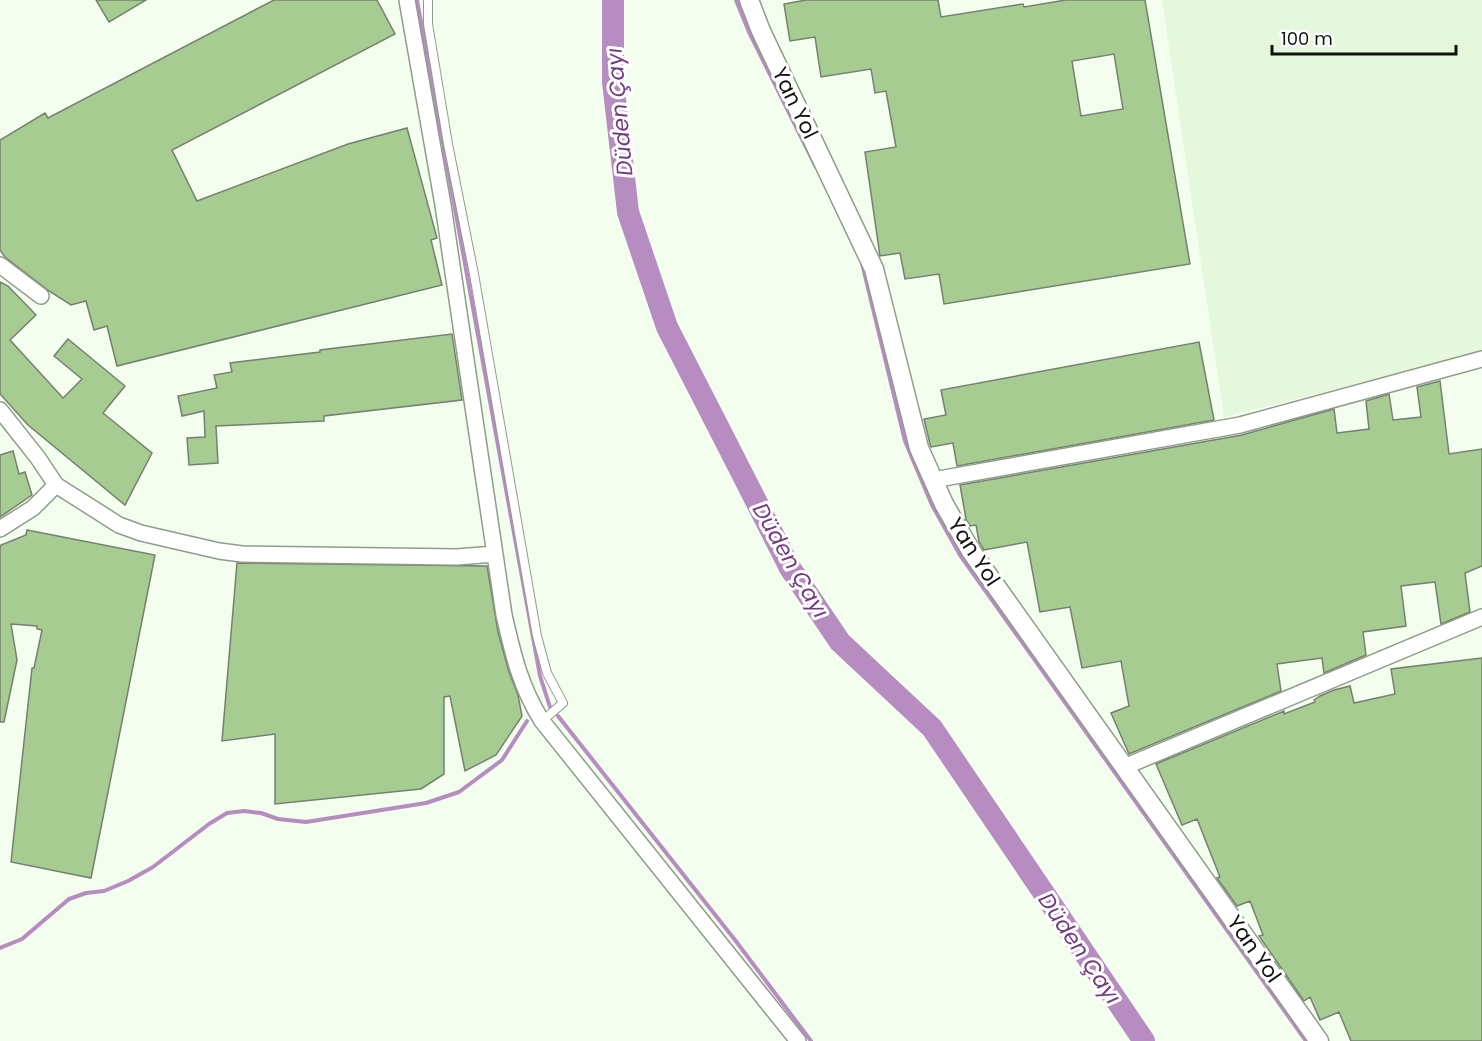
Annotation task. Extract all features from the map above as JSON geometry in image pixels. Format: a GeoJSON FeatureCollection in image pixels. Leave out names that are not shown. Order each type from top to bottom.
{"type":"FeatureCollection","features":[{"type":"Feature","properties":{"kind":"street"},"geometry":{"type":"LineString","coordinates":[[407,0],[432,93],[443,205],[504,615],[517,671],[530,702],[542,721],[798,1041]]}},
{"type":"Feature","properties":{"kind":"street","name":"Yan Yol"},"geometry":{"type":"LineString","coordinates":[[749,0],[760,31],[874,269],[918,448],[944,504],[971,551],[1319,1041]]}},
{"type":"Feature","properties":{"kind":"street"},"geometry":{"type":"LineString","coordinates":[[0,265],[41,296]]}},
{"type":"Feature","properties":{"kind":"street"},"geometry":{"type":"LineString","coordinates":[[933,480],[1240,425],[1482,359]]}},
{"type":"Feature","properties":{"kind":"street"},"geometry":{"type":"LineString","coordinates":[[0,410],[56,485],[119,525],[141,533],[242,554],[457,557],[495,554]]}},
{"type":"Feature","properties":{"kind":"street"},"geometry":{"type":"LineString","coordinates":[[0,529],[33,508],[56,485]]}},
{"type":"Feature","properties":{"kind":"street"},"geometry":{"type":"LineString","coordinates":[[1124,767],[1482,617]]}},
{"type":"Feature","properties":{"kind":"lane"},"geometry":{"type":"LineString","coordinates":[[428,0],[432,93],[474,274],[537,636],[547,673],[563,703],[542,721]]}},
{"type":"Feature","properties":{"kind":"shaded area"},"geometry":{"type":"Polygon","coordinates":[[[1162,0],[1482,0],[1482,352],[1224,417],[1162,0]]]}},
{"type":"Feature","properties":{"kind":"building"},"geometry":{"type":"Polygon","coordinates":[[[96,0],[146,0],[109,22],[96,0]]]}},
{"type":"Feature","properties":{"kind":"building"},"geometry":{"type":"Polygon","coordinates":[[[274,0],[377,0],[395,34],[172,150],[197,201],[348,144],[407,128],[437,238],[431,240],[442,285],[117,366],[107,326],[94,330],[86,301],[71,305],[5,257],[0,250],[0,140],[45,113],[48,118],[274,0]]]}},
{"type":"Feature","properties":{"kind":"building"},"geometry":{"type":"Polygon","coordinates":[[[806,0],[938,0],[941,17],[1023,4],[1024,7],[1066,0],[1145,0],[1190,264],[944,304],[939,274],[905,279],[900,253],[880,256],[865,152],[896,147],[886,91],[875,93],[871,69],[821,77],[815,37],[790,41],[784,4],[806,0]],[[1114,54],[1072,61],[1081,116],[1123,109],[1114,54]]]}},
{"type":"Feature","properties":{"kind":"building"},"geometry":{"type":"Polygon","coordinates":[[[0,282],[8,286],[36,315],[10,340],[63,398],[82,379],[54,356],[68,339],[125,386],[103,413],[152,453],[125,505],[28,425],[0,394],[0,282]]]}},
{"type":"Feature","properties":{"kind":"building"},"geometry":{"type":"Polygon","coordinates":[[[452,334],[462,400],[324,416],[324,421],[216,426],[218,463],[189,465],[187,438],[205,437],[204,411],[182,416],[178,396],[217,388],[214,375],[232,372],[230,363],[452,334]]]}},
{"type":"Feature","properties":{"kind":"building"},"geometry":{"type":"Polygon","coordinates":[[[1199,342],[1214,420],[957,466],[953,443],[931,447],[924,419],[946,415],[941,390],[1199,342]]]}},
{"type":"Feature","properties":{"kind":"building"},"geometry":{"type":"Polygon","coordinates":[[[1440,381],[1449,454],[1482,449],[1482,566],[1465,573],[1470,612],[1441,624],[1435,582],[1401,586],[1406,626],[1363,632],[1366,655],[1324,673],[1322,658],[1277,664],[1281,691],[1129,754],[1111,713],[1129,706],[1121,661],[1082,668],[1070,607],[1040,612],[1027,542],[984,550],[979,542],[976,525],[970,526],[966,519],[960,485],[1242,435],[1334,409],[1337,433],[1369,429],[1366,401],[1389,394],[1393,420],[1421,417],[1417,387],[1440,381]]]}},
{"type":"Feature","properties":{"kind":"building"},"geometry":{"type":"Polygon","coordinates":[[[13,451],[19,474],[25,472],[32,495],[0,517],[0,455],[13,451]]]}},
{"type":"Feature","properties":{"kind":"building"},"geometry":{"type":"Polygon","coordinates":[[[27,530],[155,555],[91,878],[11,862],[32,668],[34,668],[42,630],[37,629],[37,626],[11,624],[17,660],[4,722],[0,722],[0,548],[1,545],[26,535],[27,530]]]}},
{"type":"Feature","properties":{"kind":"building"},"geometry":{"type":"Polygon","coordinates":[[[237,563],[487,566],[498,632],[518,695],[522,716],[496,755],[465,771],[450,696],[444,697],[444,774],[421,789],[275,804],[275,734],[222,741],[237,563]]]}},
{"type":"Feature","properties":{"kind":"building"},"geometry":{"type":"Polygon","coordinates":[[[1482,658],[1482,1041],[1351,1041],[1339,1012],[1320,1020],[1310,997],[1304,1001],[1259,936],[1263,935],[1250,901],[1237,906],[1217,878],[1220,877],[1197,819],[1182,825],[1156,764],[1284,711],[1284,714],[1315,702],[1314,700],[1320,696],[1334,690],[1350,686],[1354,703],[1395,694],[1391,669],[1482,658]]]}},
{"type":"Feature","properties":{"kind":"waterway"},"geometry":{"type":"LineString","coordinates":[[417,0],[540,676],[550,707]]}},
{"type":"Feature","properties":{"kind":"waterway","name":"Düden Çayı"},"geometry":{"type":"LineString","coordinates":[[613,0],[613,82],[628,212],[667,327],[790,568],[840,642],[932,728],[1144,1041]]}},
{"type":"Feature","properties":{"kind":"waterway"},"geometry":{"type":"LineString","coordinates":[[736,0],[749,32],[816,167]]}},
{"type":"Feature","properties":{"kind":"waterway"},"geometry":{"type":"LineString","coordinates":[[862,263],[905,441],[932,505],[960,555],[1306,1041]]}},
{"type":"Feature","properties":{"kind":"waterway"},"geometry":{"type":"LineString","coordinates":[[558,716],[735,940],[811,1041]]}},
{"type":"Feature","properties":{"kind":"waterway"},"geometry":{"type":"LineString","coordinates":[[0,948],[22,939],[69,899],[86,893],[104,891],[153,867],[227,813],[244,811],[261,813],[278,819],[306,822],[426,803],[459,792],[502,760],[527,721]]}}]}
